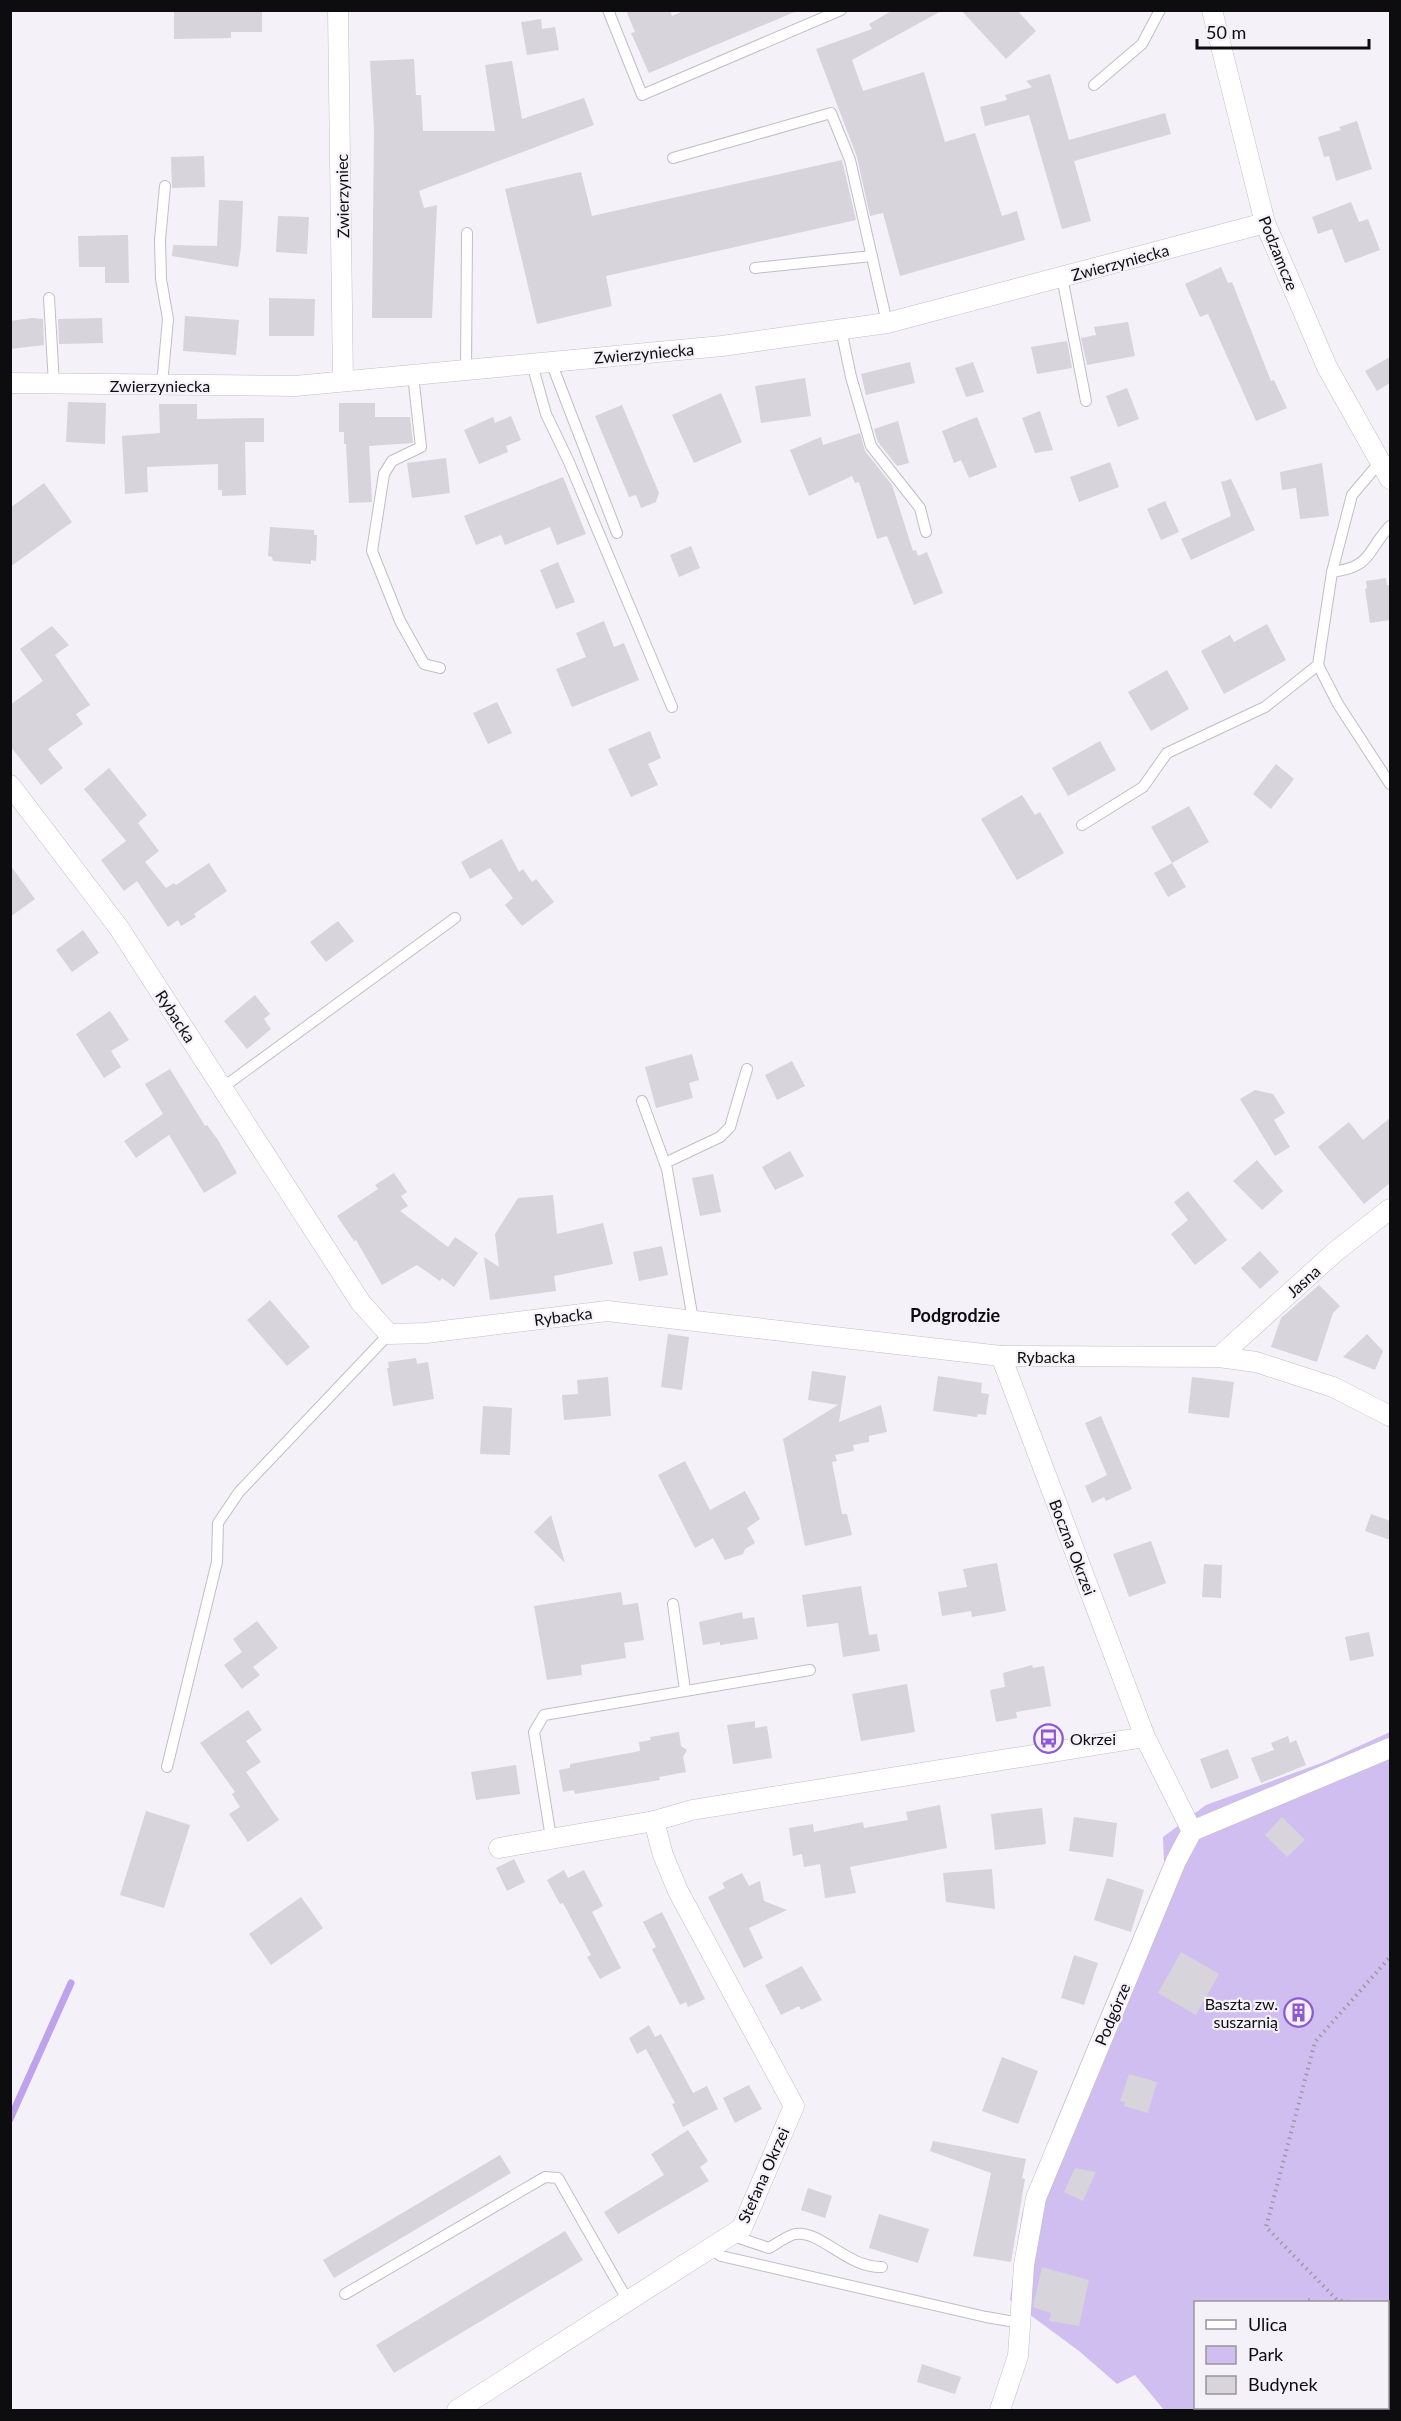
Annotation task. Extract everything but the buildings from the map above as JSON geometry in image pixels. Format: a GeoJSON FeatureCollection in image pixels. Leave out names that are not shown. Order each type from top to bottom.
{"type":"FeatureCollection","features":[{"type":"Feature","properties":{"kind":"street","name":"Zwierzyniec"},"geometry":{"type":"LineString","coordinates":[[338,10],[343,381]]}},
{"type":"Feature","properties":{"kind":"street","name":"Podzamcze"},"geometry":{"type":"LineString","coordinates":[[1212,10],[1265,223],[1327,367],[1390,479]]}},
{"type":"Feature","properties":{"kind":"street","name":"Zwierzyniecka"},"geometry":{"type":"LineString","coordinates":[[10,383],[295,386],[722,346],[887,323],[1265,223]]}},
{"type":"Feature","properties":{"kind":"street","name":"Rybacka"},"geometry":{"type":"LineString","coordinates":[[10,785],[119,928],[361,1303],[388,1334],[426,1333],[607,1311],[1001,1356],[1219,1357],[1256,1362],[1333,1387],[1390,1416]]}},
{"type":"Feature","properties":{"kind":"street","name":"Jasna"},"geometry":{"type":"LineString","coordinates":[[1219,1357],[1335,1252],[1390,1209]]}},
{"type":"Feature","properties":{"kind":"street","name":"Boczna Okrzei"},"geometry":{"type":"LineString","coordinates":[[1001,1356],[1145,1737]]}},
{"type":"Feature","properties":{"kind":"street"},"geometry":{"type":"LineString","coordinates":[[500,1848],[654,1821],[692,1810],[1145,1737],[1192,1831],[1390,1748]]}},
{"type":"Feature","properties":{"kind":"street","name":"Stefana Okrzei"},"geometry":{"type":"LineString","coordinates":[[457,2410],[742,2228],[794,2106],[678,1891],[663,1855],[654,1821]]}},
{"type":"Feature","properties":{"kind":"street","name":"Podgórze"},"geometry":{"type":"LineString","coordinates":[[1000,2410],[1018,2356],[1024,2265],[1036,2198],[1176,1861],[1192,1831]]}},
{"type":"Feature","properties":{"kind":"lane"},"geometry":{"type":"LineString","coordinates":[[608,10],[642,95],[841,10]]}},
{"type":"Feature","properties":{"kind":"lane"},"geometry":{"type":"LineString","coordinates":[[1094,85],[1142,44],[1160,10]]}},
{"type":"Feature","properties":{"kind":"lane"},"geometry":{"type":"LineString","coordinates":[[673,159],[831,113],[850,160],[887,323]]}},
{"type":"Feature","properties":{"kind":"lane"},"geometry":{"type":"LineString","coordinates":[[162,385],[168,319],[161,279],[160,240],[165,186]]}},
{"type":"Feature","properties":{"kind":"lane"},"geometry":{"type":"LineString","coordinates":[[466,370],[467,233]]}},
{"type":"Feature","properties":{"kind":"lane"},"geometry":{"type":"LineString","coordinates":[[755,268],[872,256]]}},
{"type":"Feature","properties":{"kind":"lane"},"geometry":{"type":"LineString","coordinates":[[1062,277],[1086,401]]}},
{"type":"Feature","properties":{"kind":"lane"},"geometry":{"type":"LineString","coordinates":[[49,298],[54,384]]}},
{"type":"Feature","properties":{"kind":"lane"},"geometry":{"type":"LineString","coordinates":[[841,329],[851,377],[871,446],[920,508],[926,532]]}},
{"type":"Feature","properties":{"kind":"lane"},"geometry":{"type":"LineString","coordinates":[[541,363],[617,533]]}},
{"type":"Feature","properties":{"kind":"lane"},"geometry":{"type":"LineString","coordinates":[[541,363],[546,414],[569,462],[672,708]]}},
{"type":"Feature","properties":{"kind":"lane"},"geometry":{"type":"LineString","coordinates":[[413,375],[421,447],[392,461],[384,474],[372,551],[400,621],[424,664],[440,668]]}},
{"type":"Feature","properties":{"kind":"lane"},"geometry":{"type":"LineString","coordinates":[[1380,462],[1352,495],[1332,572],[1318,665],[1338,704],[1390,784]]}},
{"type":"Feature","properties":{"kind":"lane"},"geometry":{"type":"LineString","coordinates":[[1332,572],[1352,569],[1371,556],[1381,536],[1390,526]]}},
{"type":"Feature","properties":{"kind":"lane"},"geometry":{"type":"LineString","coordinates":[[1082,825],[1143,787],[1167,753],[1265,707],[1318,665]]}},
{"type":"Feature","properties":{"kind":"lane"},"geometry":{"type":"LineString","coordinates":[[222,1088],[455,918]]}},
{"type":"Feature","properties":{"kind":"lane"},"geometry":{"type":"LineString","coordinates":[[665,1163],[720,1137],[730,1127],[747,1069]]}},
{"type":"Feature","properties":{"kind":"lane"},"geometry":{"type":"LineString","coordinates":[[642,1101],[665,1163],[693,1320]]}},
{"type":"Feature","properties":{"kind":"lane"},"geometry":{"type":"LineString","coordinates":[[166,1767],[217,1562],[218,1523],[239,1492],[388,1334]]}},
{"type":"Feature","properties":{"kind":"lane"},"geometry":{"type":"LineString","coordinates":[[673,1604],[685,1690]]}},
{"type":"Feature","properties":{"kind":"lane"},"geometry":{"type":"LineString","coordinates":[[551,1838],[534,1732],[544,1715],[810,1670]]}},
{"type":"Feature","properties":{"kind":"lane"},"geometry":{"type":"LineString","coordinates":[[345,2294],[545,2177],[558,2178],[628,2301]]}},
{"type":"Feature","properties":{"kind":"lane"},"geometry":{"type":"LineString","coordinates":[[730,2235],[769,2248],[794,2235],[813,2236],[866,2267],[882,2267]]}},
{"type":"Feature","properties":{"kind":"lane"},"geometry":{"type":"LineString","coordinates":[[711,2248],[721,2256],[732,2259],[1021,2323]]}},
{"type":"Feature","properties":{"kind":"path"},"geometry":{"type":"LineString","coordinates":[[1342,2301],[1337,2300],[1266,2227],[1315,2042],[1390,1957]]}},
{"type":"Feature","properties":{"kind":"green space"},"geometry":{"type":"Polygon","coordinates":[[[1390,1732],[1390,2410],[1164,2410],[1135,2375],[1117,2384],[1079,2351],[1010,2300],[1022,2214],[1055,2124],[1164,1862],[1163,1837],[1206,1805],[1324,1762],[1390,1732]]]}},
{"type":"Feature","properties":{"kind":"waterway"},"geometry":{"type":"LineString","coordinates":[[10,2119],[71,1983]]}},
{"type":"Feature","properties":{"kind":"place","name":"Okrzei"},"geometry":{"type":"Point","coordinates":[1049,1738]}},
{"type":"Feature","properties":{"kind":"place","name":"Baszta zw. suszarnią"},"geometry":{"type":"Point","coordinates":[1299,2012]}},
{"type":"Feature","properties":{"kind":"district","name":"Podgrodzie"},"geometry":{"type":"Point","coordinates":[955,1315]}}]}
